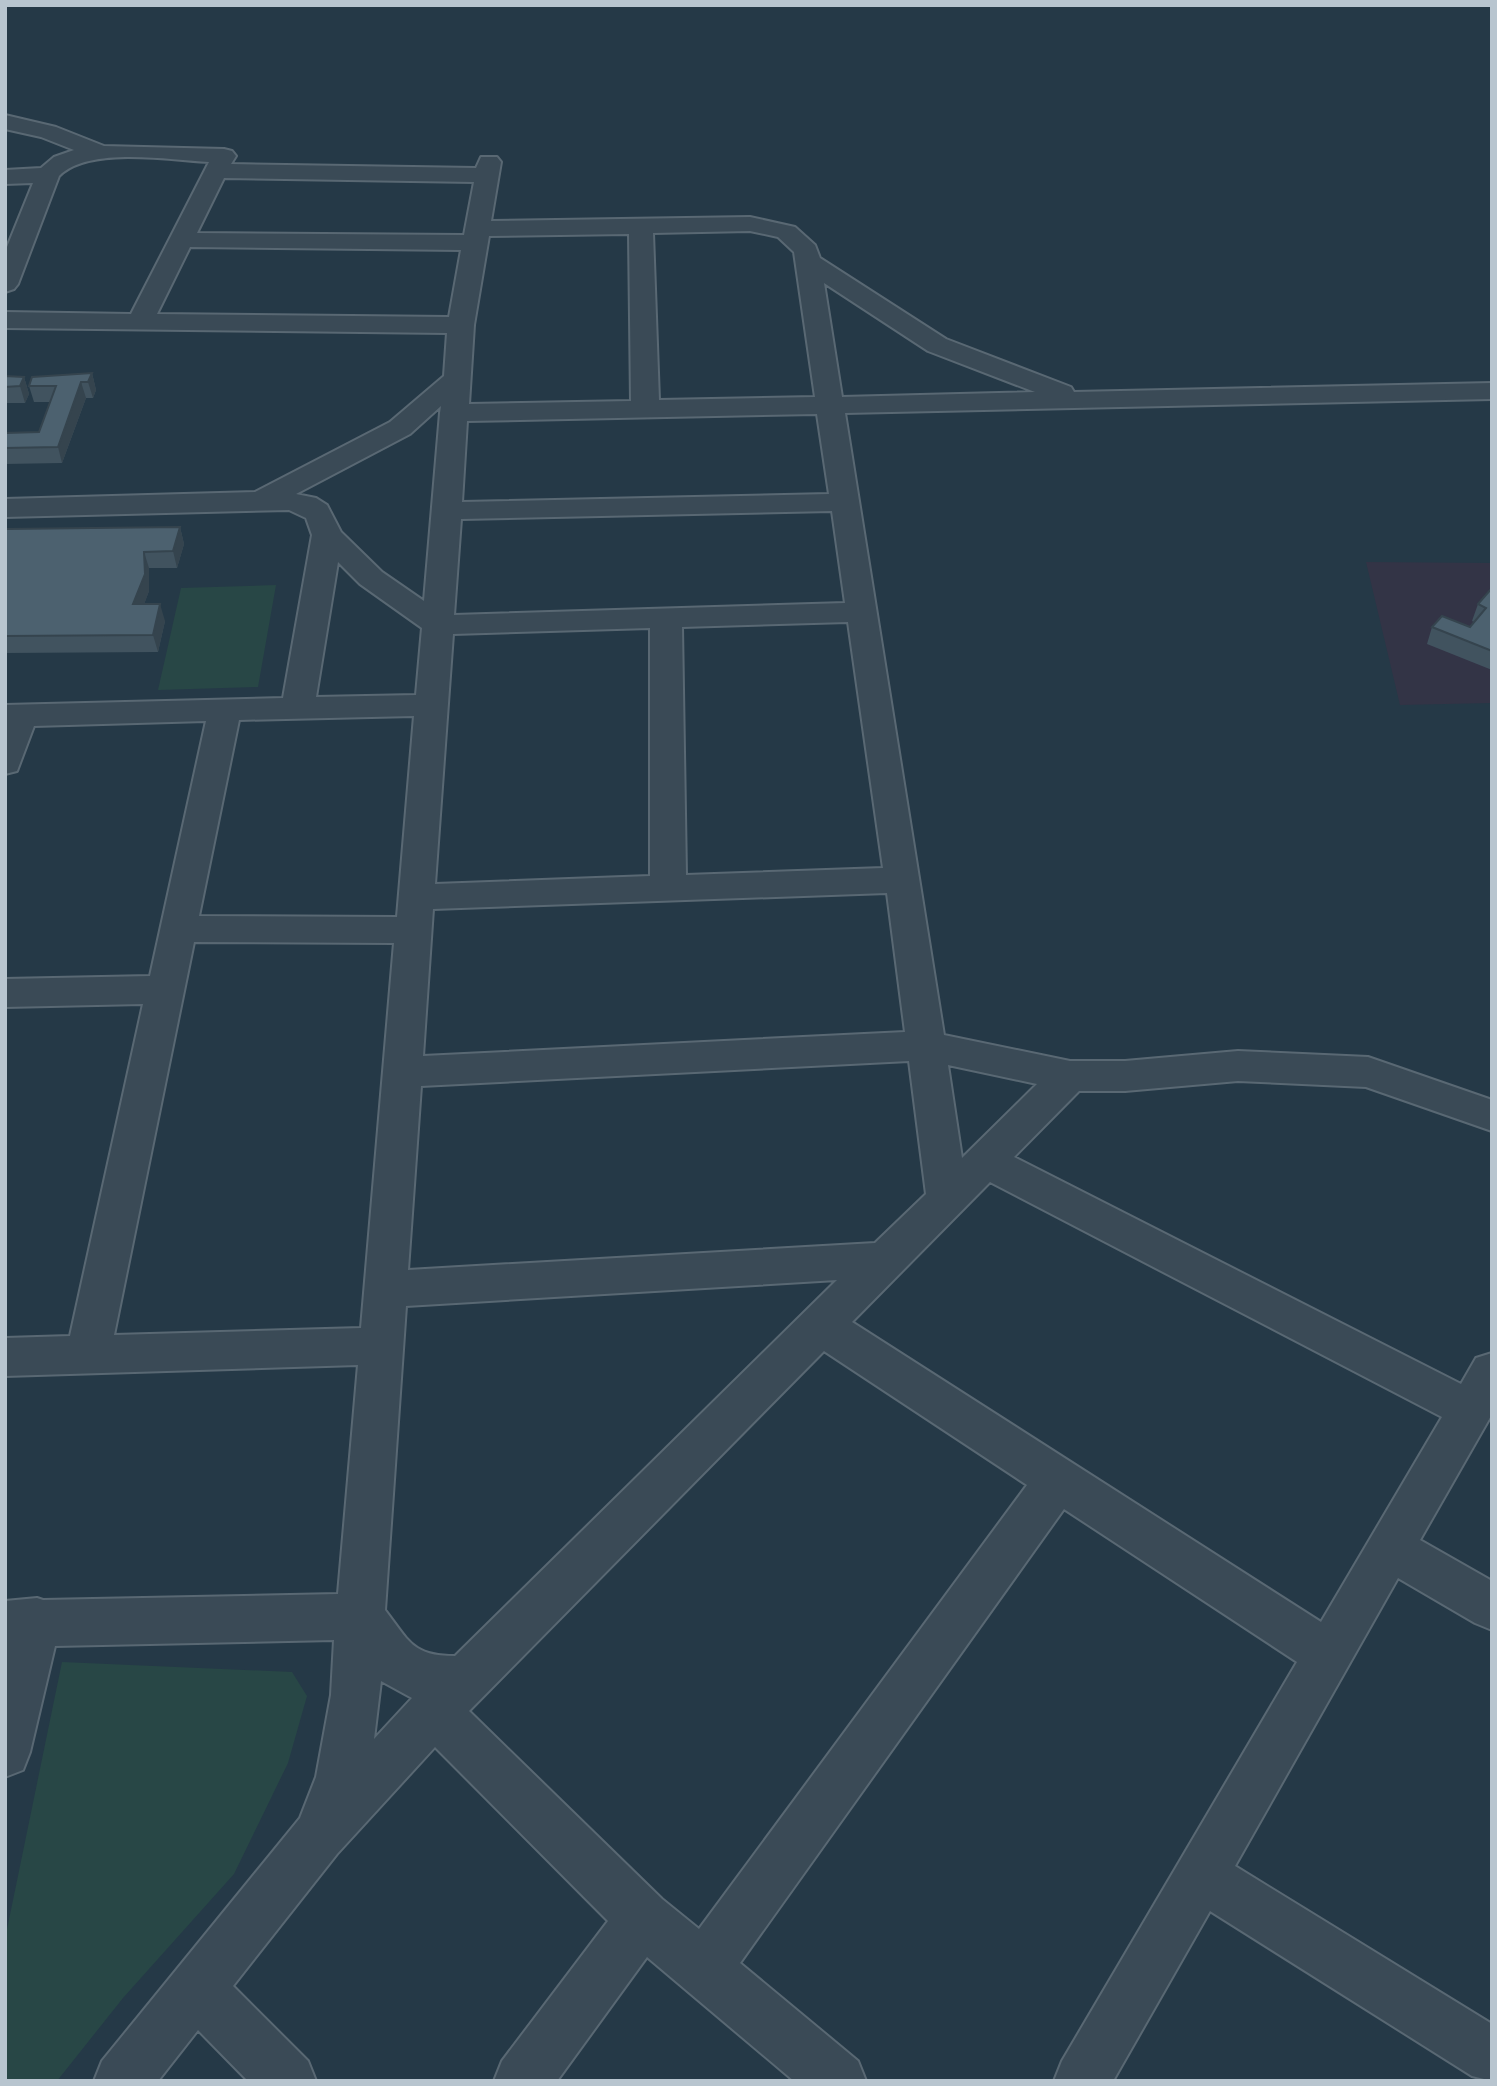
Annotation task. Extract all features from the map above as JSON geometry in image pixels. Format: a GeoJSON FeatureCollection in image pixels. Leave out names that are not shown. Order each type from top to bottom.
{"type":"FeatureCollection","features":[{"type":"Feature","properties":{"kind":"street"},"geometry":{"type":"LineString","coordinates":[[5,122],[48,132],[102,153]]}},
{"type":"Feature","properties":{"kind":"street"},"geometry":{"type":"LineString","coordinates":[[5,284],[48,175],[56,164],[73,157],[102,153],[224,156],[140,321]]}},
{"type":"Feature","properties":{"kind":"street"},"geometry":{"type":"LineString","coordinates":[[216,171],[487,168],[461,325],[385,1289],[356,1695],[342,1777],[318,1836]]}},
{"type":"Feature","properties":{"kind":"street"},"geometry":{"type":"LineString","coordinates":[[5,177],[48,175]]}},
{"type":"Feature","properties":{"kind":"street"},"geometry":{"type":"LineString","coordinates":[[5,208],[37,207]]}},
{"type":"Feature","properties":{"kind":"street"},"geometry":{"type":"LineString","coordinates":[[182,240],[476,236],[641,226],[750,223],[786,232],[806,250],[832,405],[903,880],[947,1200]]}},
{"type":"Feature","properties":{"kind":"street"},"geometry":{"type":"LineString","coordinates":[[641,226],[645,409]]}},
{"type":"Feature","properties":{"kind":"street"},"geometry":{"type":"LineString","coordinates":[[808,262],[937,345],[1079,400]]}},
{"type":"Feature","properties":{"kind":"street"},"geometry":{"type":"LineString","coordinates":[[5,320],[461,325]]}},
{"type":"Feature","properties":{"kind":"street"},"geometry":{"type":"LineString","coordinates":[[262,500],[400,428],[457,378]]}},
{"type":"Feature","properties":{"kind":"street"},"geometry":{"type":"LineString","coordinates":[[454,413],[1492,391]]}},
{"type":"Feature","properties":{"kind":"street"},"geometry":{"type":"LineString","coordinates":[[5,508],[262,500],[305,503],[322,516],[327,535],[298,708]]}},
{"type":"Feature","properties":{"kind":"street"},"geometry":{"type":"LineString","coordinates":[[447,511],[846,502]]}},
{"type":"Feature","properties":{"kind":"street"},"geometry":{"type":"LineString","coordinates":[[327,535],[371,578],[438,625],[863,612]]}},
{"type":"Feature","properties":{"kind":"street"},"geometry":{"type":"LineString","coordinates":[[666,618],[668,888]]}},
{"type":"Feature","properties":{"kind":"street"},"geometry":{"type":"LineString","coordinates":[[5,763],[13,716],[431,705]]}},
{"type":"Feature","properties":{"kind":"street"},"geometry":{"type":"LineString","coordinates":[[88,1354],[225,710]]}},
{"type":"Feature","properties":{"kind":"street"},"geometry":{"type":"LineString","coordinates":[[178,929],[415,914],[668,888],[903,880]]}},
{"type":"Feature","properties":{"kind":"street"},"geometry":{"type":"LineString","coordinates":[[5,993],[166,990]]}},
{"type":"Feature","properties":{"kind":"street"},"geometry":{"type":"LineString","coordinates":[[402,1072],[925,1046],[1070,1076],[1125,1076],[1238,1066],[1368,1072],[1492,1116]]}},
{"type":"Feature","properties":{"kind":"street"},"geometry":{"type":"LineString","coordinates":[[122,2081],[318,1836],[449,1695],[1070,1076]]}},
{"type":"Feature","properties":{"kind":"street"},"geometry":{"type":"LineString","coordinates":[[985,1161],[1481,1391],[1082,2081]]}},
{"type":"Feature","properties":{"kind":"street"},"geometry":{"type":"LineString","coordinates":[[385,1289],[886,1260]]}},
{"type":"Feature","properties":{"kind":"street"},"geometry":{"type":"LineString","coordinates":[[820,1325],[1329,1655]]}},
{"type":"Feature","properties":{"kind":"street"},"geometry":{"type":"LineString","coordinates":[[5,1357],[381,1346]]}},
{"type":"Feature","properties":{"kind":"street"},"geometry":{"type":"LineString","coordinates":[[703,1969],[1058,1480]]}},
{"type":"Feature","properties":{"kind":"street"},"geometry":{"type":"LineString","coordinates":[[1390,1548],[1492,1608]]}},
{"type":"Feature","properties":{"kind":"street"},"geometry":{"type":"LineString","coordinates":[[360,1617],[395,1662],[449,1695],[643,1918],[838,2081]]}},
{"type":"Feature","properties":{"kind":"street"},"geometry":{"type":"LineString","coordinates":[[5,1752],[21,1622],[360,1617]]}},
{"type":"Feature","properties":{"kind":"street"},"geometry":{"type":"LineString","coordinates":[[1201,1875],[1492,2056]]}},
{"type":"Feature","properties":{"kind":"street"},"geometry":{"type":"LineString","coordinates":[[522,2081],[643,1918]]}},
{"type":"Feature","properties":{"kind":"street"},"geometry":{"type":"LineString","coordinates":[[197,1989],[288,2081]]}},
{"type":"Feature","properties":{"kind":"shaded area"},"geometry":{"type":"Polygon","coordinates":[[[1366,562],[1492,563],[1492,703],[1400,705],[1366,562]]]}},
{"type":"Feature","properties":{"kind":"green space"},"geometry":{"type":"Polygon","coordinates":[[[276,585],[258,687],[158,690],[181,588],[276,585]]]}},
{"type":"Feature","properties":{"kind":"green space"},"geometry":{"type":"Polygon","coordinates":[[[62,1662],[292,1672],[307,1696],[288,1763],[234,1874],[123,1998],[57,2081],[5,2081],[5,1939],[62,1662]]]}},
{"type":"Feature","properties":{"kind":"building"},"geometry":{"type":"Polygon","coordinates":[[[92,373],[88,382],[81,382],[58,447],[5,448],[5,433],[39,432],[56,386],[29,386],[32,377],[92,373]]]}},
{"type":"Feature","properties":{"kind":"building"},"geometry":{"type":"Polygon","coordinates":[[[5,376],[24,377],[20,386],[5,387],[5,376]]]}},
{"type":"Feature","properties":{"kind":"building"},"geometry":{"type":"Polygon","coordinates":[[[180,527],[173,551],[144,552],[145,574],[133,604],[160,604],[153,635],[5,636],[5,529],[180,527]]]}},
{"type":"Feature","properties":{"kind":"building"},"geometry":{"type":"Polygon","coordinates":[[[1492,588],[1492,651],[1432,627],[1442,616],[1470,627],[1486,608],[1478,604],[1492,588]]]}}]}
